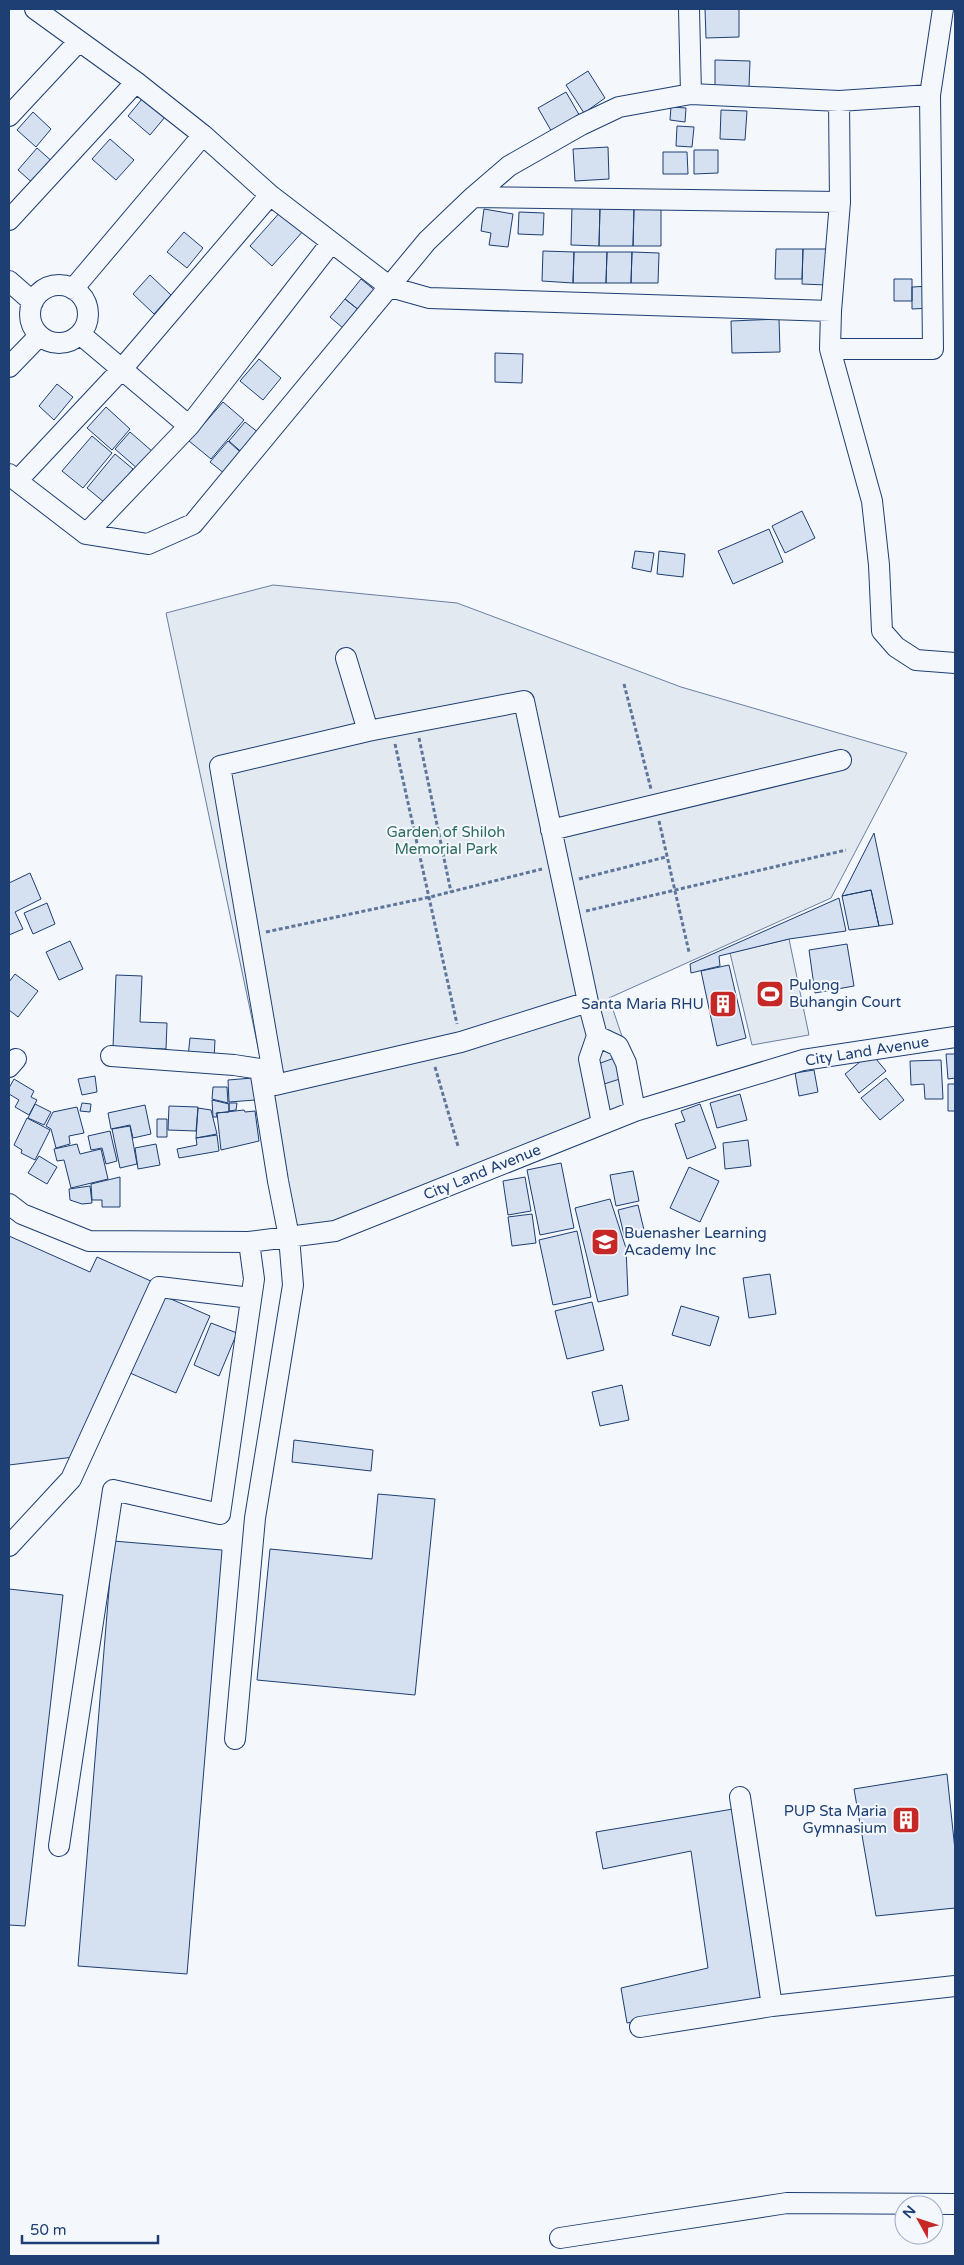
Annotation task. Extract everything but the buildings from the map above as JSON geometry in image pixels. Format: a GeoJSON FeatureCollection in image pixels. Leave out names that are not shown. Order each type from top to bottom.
{"type":"FeatureCollection","features":[{"type":"Feature","properties":{"kind":"street"},"geometry":{"type":"LineString","coordinates":[[35,9],[136,82],[203,135],[270,195],[331,244],[390,287],[429,298],[831,310]]}},
{"type":"Feature","properties":{"kind":"street"},"geometry":{"type":"LineString","coordinates":[[689,9],[691,94]]}},
{"type":"Feature","properties":{"kind":"street"},"geometry":{"type":"LineString","coordinates":[[830,349],[933,350],[930,95],[943,9]]}},
{"type":"Feature","properties":{"kind":"street"},"geometry":{"type":"LineString","coordinates":[[9,116],[15,96],[79,40]]}},
{"type":"Feature","properties":{"kind":"street"},"geometry":{"type":"LineString","coordinates":[[9,220],[136,82]]}},
{"type":"Feature","properties":{"kind":"street"},"geometry":{"type":"LineString","coordinates":[[270,195],[121,370],[13,477],[86,534],[148,544],[192,524],[427,242],[473,196],[509,166],[580,124],[619,107],[691,94],[839,101],[930,95]]}},
{"type":"Feature","properties":{"kind":"street"},"geometry":{"type":"LineString","coordinates":[[839,101],[840,202],[831,310],[830,349],[872,502],[879,565],[882,630],[896,647],[916,660],[955,662]]}},
{"type":"Feature","properties":{"kind":"street"},"geometry":{"type":"LineString","coordinates":[[73,289],[203,135]]}},
{"type":"Feature","properties":{"kind":"street"},"geometry":{"type":"LineString","coordinates":[[473,196],[840,202]]}},
{"type":"Feature","properties":{"kind":"street"},"geometry":{"type":"LineString","coordinates":[[86,534],[190,426],[331,244]]}},
{"type":"Feature","properties":{"kind":"street"},"geometry":{"type":"LineString","coordinates":[[9,281],[33,302]]}},
{"type":"Feature","properties":{"kind":"street"},"geometry":{"type":"LineString","coordinates":[[64,286],[73,289],[85,302],[88,310],[85,327],[80,334],[73,340],[55,343],[39,336],[30,320],[33,302],[37,294],[46,288],[64,286]]}},
{"type":"Feature","properties":{"kind":"street"},"geometry":{"type":"LineString","coordinates":[[80,334],[190,426]]}},
{"type":"Feature","properties":{"kind":"street"},"geometry":{"type":"LineString","coordinates":[[9,367],[39,336]]}},
{"type":"Feature","properties":{"kind":"street"},"geometry":{"type":"LineString","coordinates":[[346,658],[368,731]]}},
{"type":"Feature","properties":{"kind":"street"},"geometry":{"type":"LineString","coordinates":[[588,1002],[460,1042],[275,1085],[251,935],[220,766],[368,731],[524,701],[560,874],[597,1036],[589,1059],[602,1123]]}},
{"type":"Feature","properties":{"kind":"street"},"geometry":{"type":"LineString","coordinates":[[551,830],[841,760]]}},
{"type":"Feature","properties":{"kind":"street"},"geometry":{"type":"LineString","coordinates":[[597,1036],[618,1046],[626,1063],[635,1111]]}},
{"type":"Feature","properties":{"kind":"street","name":"City Land Avenue"},"geometry":{"type":"LineString","coordinates":[[10,1206],[22,1214],[89,1242],[249,1242],[336,1231],[635,1111],[803,1060],[955,1037]]}},
{"type":"Feature","properties":{"kind":"street"},"geometry":{"type":"LineString","coordinates":[[111,1056],[234,1065],[260,1069],[278,1181],[290,1237],[293,1285],[255,1518],[235,1739]]}},
{"type":"Feature","properties":{"kind":"street"},"geometry":{"type":"LineString","coordinates":[[59,1846],[113,1490],[220,1514],[254,1279],[249,1242]]}},
{"type":"Feature","properties":{"kind":"street"},"geometry":{"type":"LineString","coordinates":[[9,1546],[71,1479],[159,1287],[251,1298]]}},
{"type":"Feature","properties":{"kind":"street"},"geometry":{"type":"LineString","coordinates":[[740,1797],[772,2006]]}},
{"type":"Feature","properties":{"kind":"street"},"geometry":{"type":"LineString","coordinates":[[640,2027],[772,2006],[955,1986]]}},
{"type":"Feature","properties":{"kind":"street"},"geometry":{"type":"LineString","coordinates":[[560,2238],[787,2203],[955,2204]]}},
{"type":"Feature","properties":{"kind":"path"},"geometry":{"type":"LineString","coordinates":[[624,684],[655,804],[673,890],[689,952]]}},
{"type":"Feature","properties":{"kind":"path"},"geometry":{"type":"LineString","coordinates":[[416,722],[451,892]]}},
{"type":"Feature","properties":{"kind":"path"},"geometry":{"type":"LineString","coordinates":[[391,727],[430,897],[460,1042]]}},
{"type":"Feature","properties":{"kind":"path"},"geometry":{"type":"LineString","coordinates":[[569,915],[846,850]]}},
{"type":"Feature","properties":{"kind":"path"},"geometry":{"type":"LineString","coordinates":[[251,935],[451,892],[666,856]]}},
{"type":"Feature","properties":{"kind":"path"},"geometry":{"type":"LineString","coordinates":[[430,1049],[458,1146]]}},
{"type":"Feature","properties":{"kind":"green space","name":"Garden of Shiloh Memorial Park"},"geometry":{"type":"Polygon","coordinates":[[[273,585],[457,603],[681,687],[907,753],[831,898],[609,998],[646,1107],[351,1229],[289,1237],[276,1132],[166,613],[273,585]]]}},
{"type":"Feature","properties":{"kind":"green space","name":"Pulong Buhangin Court"},"geometry":{"type":"Polygon","coordinates":[[[789,939],[809,1035],[752,1045],[730,953],[789,939]]]}},
{"type":"Feature","properties":{"kind":"place","name":"Pulong Buhangin Court"},"geometry":{"type":"Point","coordinates":[770,994]}},
{"type":"Feature","properties":{"kind":"place","name":"Santa Maria RHU"},"geometry":{"type":"Point","coordinates":[723,1004]}},
{"type":"Feature","properties":{"kind":"place","name":"Buenasher Learning Academy Inc"},"geometry":{"type":"Point","coordinates":[605,1242]}},
{"type":"Feature","properties":{"kind":"place","name":"PUP Sta Maria Gymnasium"},"geometry":{"type":"Point","coordinates":[906,1820]}}]}
